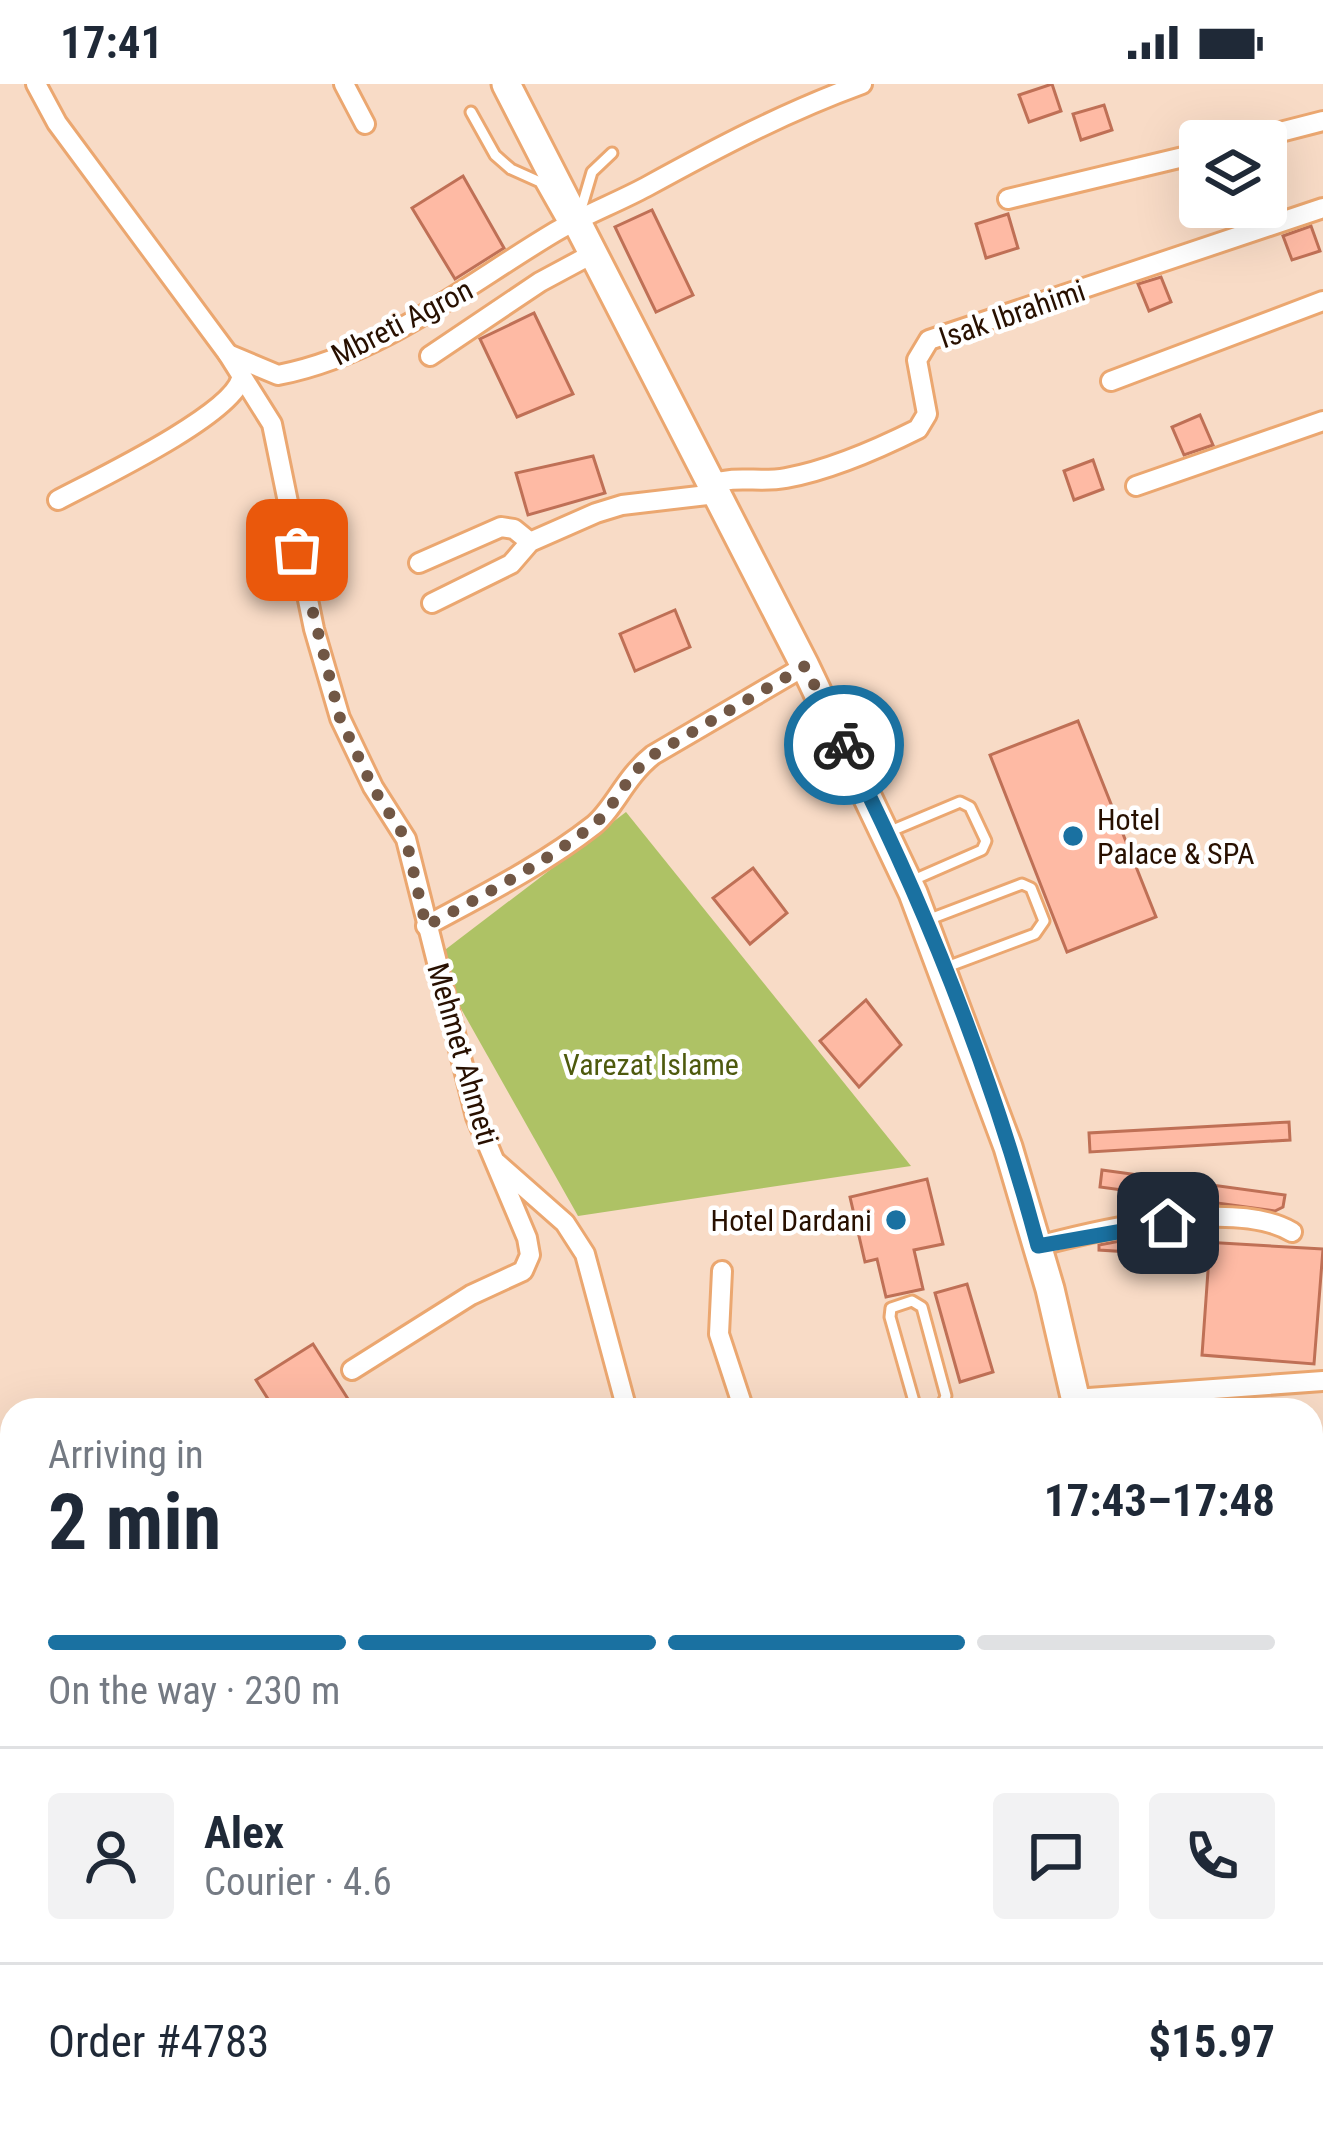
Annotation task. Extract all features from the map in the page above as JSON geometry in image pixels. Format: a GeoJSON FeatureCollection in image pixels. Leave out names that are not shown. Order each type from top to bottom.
{"type":"FeatureCollection","features":[{"type":"Feature","properties":{"kind":"main road"},"geometry":{"type":"LineString","coordinates":[[506,84],[572,224],[594,253],[805,666],[925,921],[1008,1147],[1076,1398]]}},
{"type":"Feature","properties":{"kind":"street","name":"Mehmet Ahmeti"},"geometry":{"type":"LineString","coordinates":[[36,84],[57,123],[228,353],[272,424],[314,629],[340,718],[373,788],[406,839],[476,1117],[526,1238],[527,1265],[471,1294],[352,1370]]}},
{"type":"Feature","properties":{"kind":"street"},"geometry":{"type":"LineString","coordinates":[[344,84],[365,124]]}},
{"type":"Feature","properties":{"kind":"street","name":"Mbreti Agron"},"geometry":{"type":"LineString","coordinates":[[228,353],[278,375],[326,362],[469,290],[572,224],[748,130],[838,88],[862,84]]}},
{"type":"Feature","properties":{"kind":"street"},"geometry":{"type":"LineString","coordinates":[[1287,130],[1323,121]]}},
{"type":"Feature","properties":{"kind":"street"},"geometry":{"type":"LineString","coordinates":[[1008,199],[1179,158]]}},
{"type":"Feature","properties":{"kind":"street","name":"Isak Ibrahimi"},"geometry":{"type":"LineString","coordinates":[[714,489],[729,478],[806,474],[918,429],[927,414],[917,360],[929,340],[1323,208]]}},
{"type":"Feature","properties":{"kind":"street","name":"Mbreti Agron"},"geometry":{"type":"LineString","coordinates":[[430,356],[541,282],[594,253]]}},
{"type":"Feature","properties":{"kind":"street"},"geometry":{"type":"LineString","coordinates":[[1112,382],[1323,301]]}},
{"type":"Feature","properties":{"kind":"street"},"geometry":{"type":"LineString","coordinates":[[58,500],[187,430],[234,394],[242,379]]}},
{"type":"Feature","properties":{"kind":"street"},"geometry":{"type":"LineString","coordinates":[[1136,486],[1323,421]]}},
{"type":"Feature","properties":{"kind":"street"},"geometry":{"type":"LineString","coordinates":[[432,603],[512,564],[530,542],[622,505],[714,489]]}},
{"type":"Feature","properties":{"kind":"street"},"geometry":{"type":"LineString","coordinates":[[419,563],[501,527],[514,529],[530,542]]}},
{"type":"Feature","properties":{"kind":"street"},"geometry":{"type":"LineString","coordinates":[[426,926],[507,883],[598,822],[634,770],[653,755],[805,666]]}},
{"type":"Feature","properties":{"kind":"street"},"geometry":{"type":"LineString","coordinates":[[493,1160],[565,1222],[585,1254],[624,1398]]}},
{"type":"Feature","properties":{"kind":"street"},"geometry":{"type":"LineString","coordinates":[[1038,1246],[1132,1226],[1240,1216],[1292,1232]]}},
{"type":"Feature","properties":{"kind":"street"},"geometry":{"type":"LineString","coordinates":[[722,1271],[719,1334],[740,1398]]}},
{"type":"Feature","properties":{"kind":"street"},"geometry":{"type":"LineString","coordinates":[[1141,1398],[1323,1381]]}},
{"type":"Feature","properties":{"kind":"lane"},"geometry":{"type":"LineString","coordinates":[[471,112],[495,154],[540,182],[572,224]]}},
{"type":"Feature","properties":{"kind":"lane"},"geometry":{"type":"LineString","coordinates":[[572,224],[592,172],[612,153]]}},
{"type":"Feature","properties":{"kind":"lane"},"geometry":{"type":"LineString","coordinates":[[886,833],[960,802],[970,807],[986,841],[982,850],[908,883]]}},
{"type":"Feature","properties":{"kind":"lane"},"geometry":{"type":"LineString","coordinates":[[925,921],[1017,885],[1031,888],[1044,921],[1040,931],[944,968]]}},
{"type":"Feature","properties":{"kind":"lane"},"geometry":{"type":"LineString","coordinates":[[913,1398],[890,1317],[891,1308],[913,1300],[922,1307],[946,1398]]}},
{"type":"Feature","properties":{"kind":"green space","name":"Varezat Islame"},"geometry":{"type":"Polygon","coordinates":[[[626,812],[911,1166],[578,1216],[433,959],[626,812]]]}},
{"type":"Feature","properties":{"kind":"building"},"geometry":{"type":"Polygon","coordinates":[[[1052,84],[1061,111],[1029,122],[1019,95],[1052,84]]]}},
{"type":"Feature","properties":{"kind":"building"},"geometry":{"type":"Polygon","coordinates":[[[1104,105],[1112,130],[1081,140],[1073,114],[1104,105]]]}},
{"type":"Feature","properties":{"kind":"building"},"geometry":{"type":"Polygon","coordinates":[[[463,176],[504,248],[455,279],[412,208],[463,176]]]}},
{"type":"Feature","properties":{"kind":"building"},"geometry":{"type":"Polygon","coordinates":[[[652,210],[693,295],[656,312],[615,227],[652,210]]]}},
{"type":"Feature","properties":{"kind":"building"},"geometry":{"type":"Polygon","coordinates":[[[1008,214],[1018,248],[986,258],[976,224],[1008,214]]]}},
{"type":"Feature","properties":{"kind":"building"},"geometry":{"type":"Polygon","coordinates":[[[1311,226],[1320,251],[1292,260],[1283,236],[1311,226]]]}},
{"type":"Feature","properties":{"kind":"building"},"geometry":{"type":"Polygon","coordinates":[[[1161,277],[1171,302],[1149,311],[1138,284],[1161,277]]]}},
{"type":"Feature","properties":{"kind":"building"},"geometry":{"type":"Polygon","coordinates":[[[534,313],[573,394],[517,417],[480,339],[534,313]]]}},
{"type":"Feature","properties":{"kind":"building"},"geometry":{"type":"Polygon","coordinates":[[[1200,415],[1213,445],[1184,455],[1172,427],[1200,415]]]}},
{"type":"Feature","properties":{"kind":"building"},"geometry":{"type":"Polygon","coordinates":[[[593,456],[605,493],[528,515],[516,473],[593,456]]]}},
{"type":"Feature","properties":{"kind":"building"},"geometry":{"type":"Polygon","coordinates":[[[1093,460],[1103,489],[1074,500],[1064,471],[1093,460]]]}},
{"type":"Feature","properties":{"kind":"building"},"geometry":{"type":"Polygon","coordinates":[[[675,610],[690,647],[635,671],[620,634],[675,610]]]}},
{"type":"Feature","properties":{"kind":"building","name":"Hotel Palace & SPA"},"geometry":{"type":"Polygon","coordinates":[[[1078,721],[1156,917],[1067,952],[990,755],[1078,721]]]}},
{"type":"Feature","properties":{"kind":"building"},"geometry":{"type":"Polygon","coordinates":[[[753,868],[787,913],[750,944],[713,898],[753,868]]]}},
{"type":"Feature","properties":{"kind":"building"},"geometry":{"type":"Polygon","coordinates":[[[866,1000],[901,1045],[859,1087],[820,1041],[866,1000]]]}},
{"type":"Feature","properties":{"kind":"building"},"geometry":{"type":"Polygon","coordinates":[[[1289,1122],[1290,1140],[1090,1152],[1089,1133],[1289,1122]]]}},
{"type":"Feature","properties":{"kind":"building"},"geometry":{"type":"Polygon","coordinates":[[[1102,1170],[1285,1195],[1283,1207],[1275,1211],[1100,1187],[1102,1170]]]}},
{"type":"Feature","properties":{"kind":"building","name":"Hotel Dardani"},"geometry":{"type":"Polygon","coordinates":[[[927,1179],[943,1244],[914,1250],[923,1289],[886,1297],[877,1259],[865,1262],[850,1197],[927,1179]]]}},
{"type":"Feature","properties":{"kind":"building"},"geometry":{"type":"Polygon","coordinates":[[[1136,1238],[1323,1249],[1314,1364],[1202,1355],[1209,1257],[1099,1250],[1099,1245],[1136,1238]]]}},
{"type":"Feature","properties":{"kind":"building"},"geometry":{"type":"Polygon","coordinates":[[[967,1284],[993,1372],[960,1382],[935,1293],[967,1284]]]}},
{"type":"Feature","properties":{"kind":"building"},"geometry":{"type":"Polygon","coordinates":[[[313,1344],[347,1398],[267,1398],[256,1380],[313,1344]]]}},
{"type":"Feature","properties":{"kind":"way so far"},"geometry":{"type":"LineString","coordinates":[[297,550],[340,718],[373,788],[406,839],[426,926],[507,883],[598,822],[634,770],[653,755],[805,666],[844,745]]}},
{"type":"Feature","properties":{"kind":"place","name":"Hotel Palace & SPA"},"geometry":{"type":"Point","coordinates":[1073,836]}},
{"type":"Feature","properties":{"kind":"place","name":"Hotel Dardani"},"geometry":{"type":"Point","coordinates":[896,1220]}},
{"type":"Feature","properties":{"kind":"route"},"geometry":{"type":"LineString","coordinates":[[844,745],[944,968],[1038,1246],[1168,1223]]}}]}
